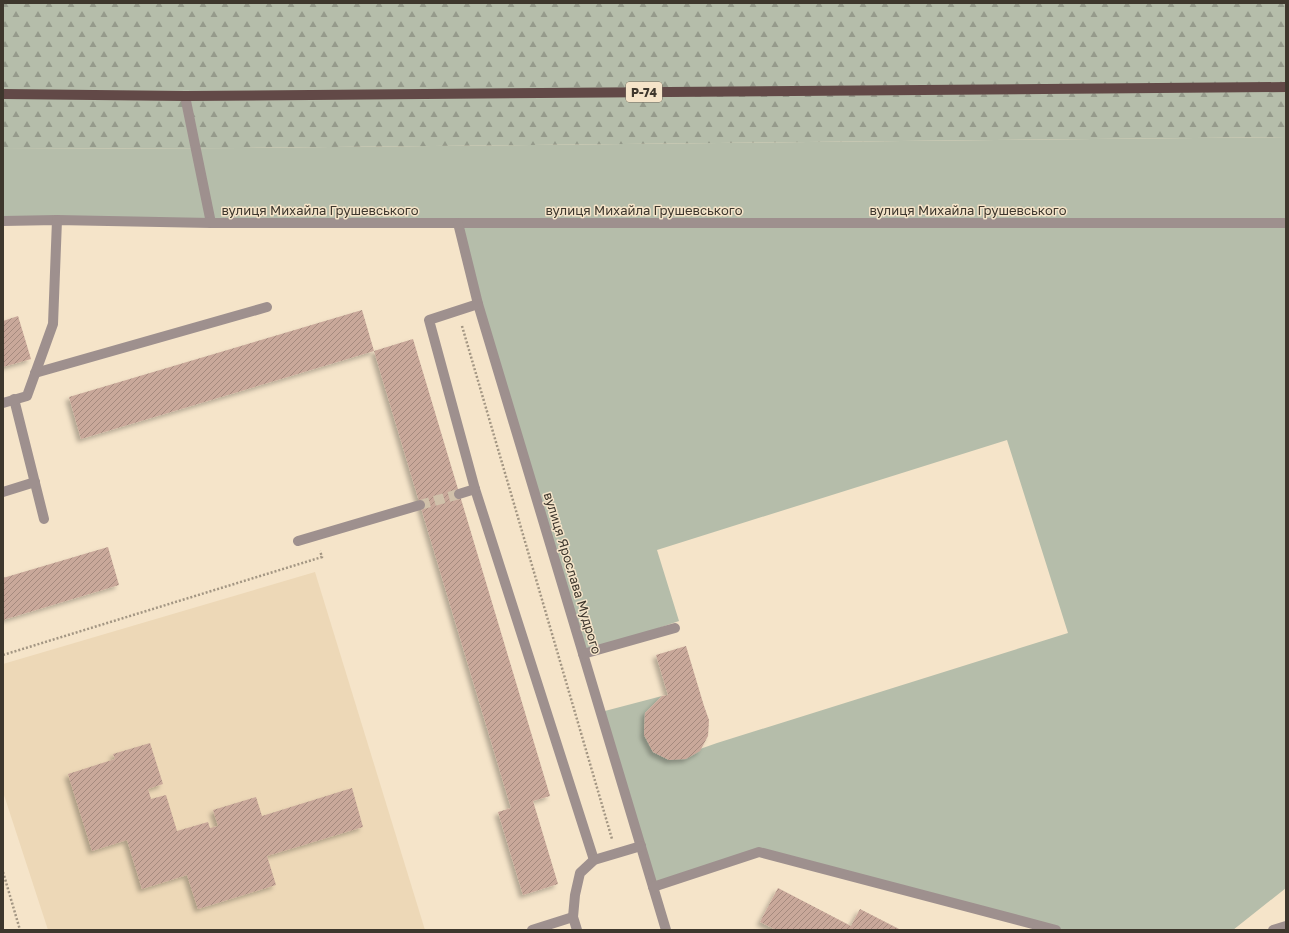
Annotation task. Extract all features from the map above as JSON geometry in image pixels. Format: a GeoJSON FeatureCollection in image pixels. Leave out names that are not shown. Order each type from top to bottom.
{"type":"FeatureCollection","features":[{"type":"Feature","properties":{"kind":"main road","name":"Р-74"},"geometry":{"type":"LineString","coordinates":[[3,94],[185,96],[1286,87]]}},
{"type":"Feature","properties":{"kind":"street"},"geometry":{"type":"LineString","coordinates":[[185,96],[211,223]]}},
{"type":"Feature","properties":{"kind":"street"},"geometry":{"type":"LineString","coordinates":[[3,403],[27,396],[53,324],[57,220]]}},
{"type":"Feature","properties":{"kind":"street","name":"вулиця Михайла Грушевського"},"geometry":{"type":"LineString","coordinates":[[3,221],[57,220],[211,223],[1286,223]]}},
{"type":"Feature","properties":{"kind":"street","name":"вулиця Ярослава Мудрого"},"geometry":{"type":"LineString","coordinates":[[458,223],[478,304],[666,930]]}},
{"type":"Feature","properties":{"kind":"street"},"geometry":{"type":"LineString","coordinates":[[478,304],[429,320],[475,489],[594,860]]}},
{"type":"Feature","properties":{"kind":"street"},"geometry":{"type":"LineString","coordinates":[[35,373],[267,307]]}},
{"type":"Feature","properties":{"kind":"street"},"geometry":{"type":"LineString","coordinates":[[14,399],[44,519]]}},
{"type":"Feature","properties":{"kind":"street"},"geometry":{"type":"LineString","coordinates":[[3,492],[35,482]]}},
{"type":"Feature","properties":{"kind":"street"},"geometry":{"type":"LineString","coordinates":[[459,494],[475,489]]}},
{"type":"Feature","properties":{"kind":"street"},"geometry":{"type":"LineString","coordinates":[[298,541],[420,505]]}},
{"type":"Feature","properties":{"kind":"street"},"geometry":{"type":"LineString","coordinates":[[583,654],[675,628]]}},
{"type":"Feature","properties":{"kind":"street"},"geometry":{"type":"LineString","coordinates":[[577,930],[573,917],[574,895],[580,873],[594,860],[641,846]]}},
{"type":"Feature","properties":{"kind":"street"},"geometry":{"type":"LineString","coordinates":[[653,887],[759,852],[1056,930]]}},
{"type":"Feature","properties":{"kind":"street"},"geometry":{"type":"LineString","coordinates":[[532,930],[573,917]]}},
{"type":"Feature","properties":{"kind":"street"},"geometry":{"type":"LineString","coordinates":[[1273,930],[1286,926]]}},
{"type":"Feature","properties":{"kind":"path"},"geometry":{"type":"LineString","coordinates":[[457,311],[616,853]]}},
{"type":"Feature","properties":{"kind":"path"},"geometry":{"type":"LineString","coordinates":[[3,654],[322,557],[316,536]]}},
{"type":"Feature","properties":{"kind":"path"},"geometry":{"type":"LineString","coordinates":[[3,872],[20,930]]}},
{"type":"Feature","properties":{"kind":"shaded area"},"geometry":{"type":"Polygon","coordinates":[[[315,572],[425,930],[48,930],[3,792],[3,664],[315,572]]]}},
{"type":"Feature","properties":{"kind":"green space"},"geometry":{"type":"Polygon","coordinates":[[[3,3],[1286,3],[1286,137],[241,148],[3,149],[3,3]]]}},
{"type":"Feature","properties":{"kind":"green space"},"geometry":{"type":"Polygon","coordinates":[[[1286,137],[1286,888],[1233,930],[1056,930],[759,852],[653,887],[601,712],[662,696],[645,713],[644,735],[653,752],[669,760],[717,743],[1068,633],[1007,440],[657,550],[679,621],[583,654],[458,223],[3,221],[3,149],[241,148],[1286,137]]]}},
{"type":"Feature","properties":{"kind":"building"},"geometry":{"type":"Polygon","coordinates":[[[362,310],[374,351],[81,439],[69,397],[362,310]]]}},
{"type":"Feature","properties":{"kind":"building"},"geometry":{"type":"Polygon","coordinates":[[[18,316],[31,359],[3,367],[3,321],[18,316]]]}},
{"type":"Feature","properties":{"kind":"building"},"geometry":{"type":"Polygon","coordinates":[[[413,339],[550,796],[533,801],[558,884],[523,895],[498,812],[511,808],[374,351],[413,339]]]}},
{"type":"Feature","properties":{"kind":"building"},"geometry":{"type":"Polygon","coordinates":[[[108,547],[119,585],[3,620],[3,578],[108,547]]]}},
{"type":"Feature","properties":{"kind":"building"},"geometry":{"type":"Polygon","coordinates":[[[686,646],[709,720],[708,736],[700,751],[686,759],[669,760],[653,752],[644,735],[645,713],[662,696],[668,695],[656,655],[686,646]]]}},
{"type":"Feature","properties":{"kind":"building"},"geometry":{"type":"Polygon","coordinates":[[[150,743],[163,784],[148,789],[151,799],[166,795],[177,831],[208,822],[210,828],[218,826],[213,810],[256,797],[262,816],[352,788],[363,827],[267,856],[276,885],[198,909],[187,875],[142,889],[127,840],[92,851],[68,774],[115,759],[113,754],[150,743]]]}},
{"type":"Feature","properties":{"kind":"building"},"geometry":{"type":"Polygon","coordinates":[[[778,888],[851,926],[860,909],[901,930],[776,930],[760,922],[778,888]]]}},
{"type":"Feature","properties":{"kind":"tunnel"},"geometry":{"type":"LineString","coordinates":[[420,505],[459,494]]}}]}
